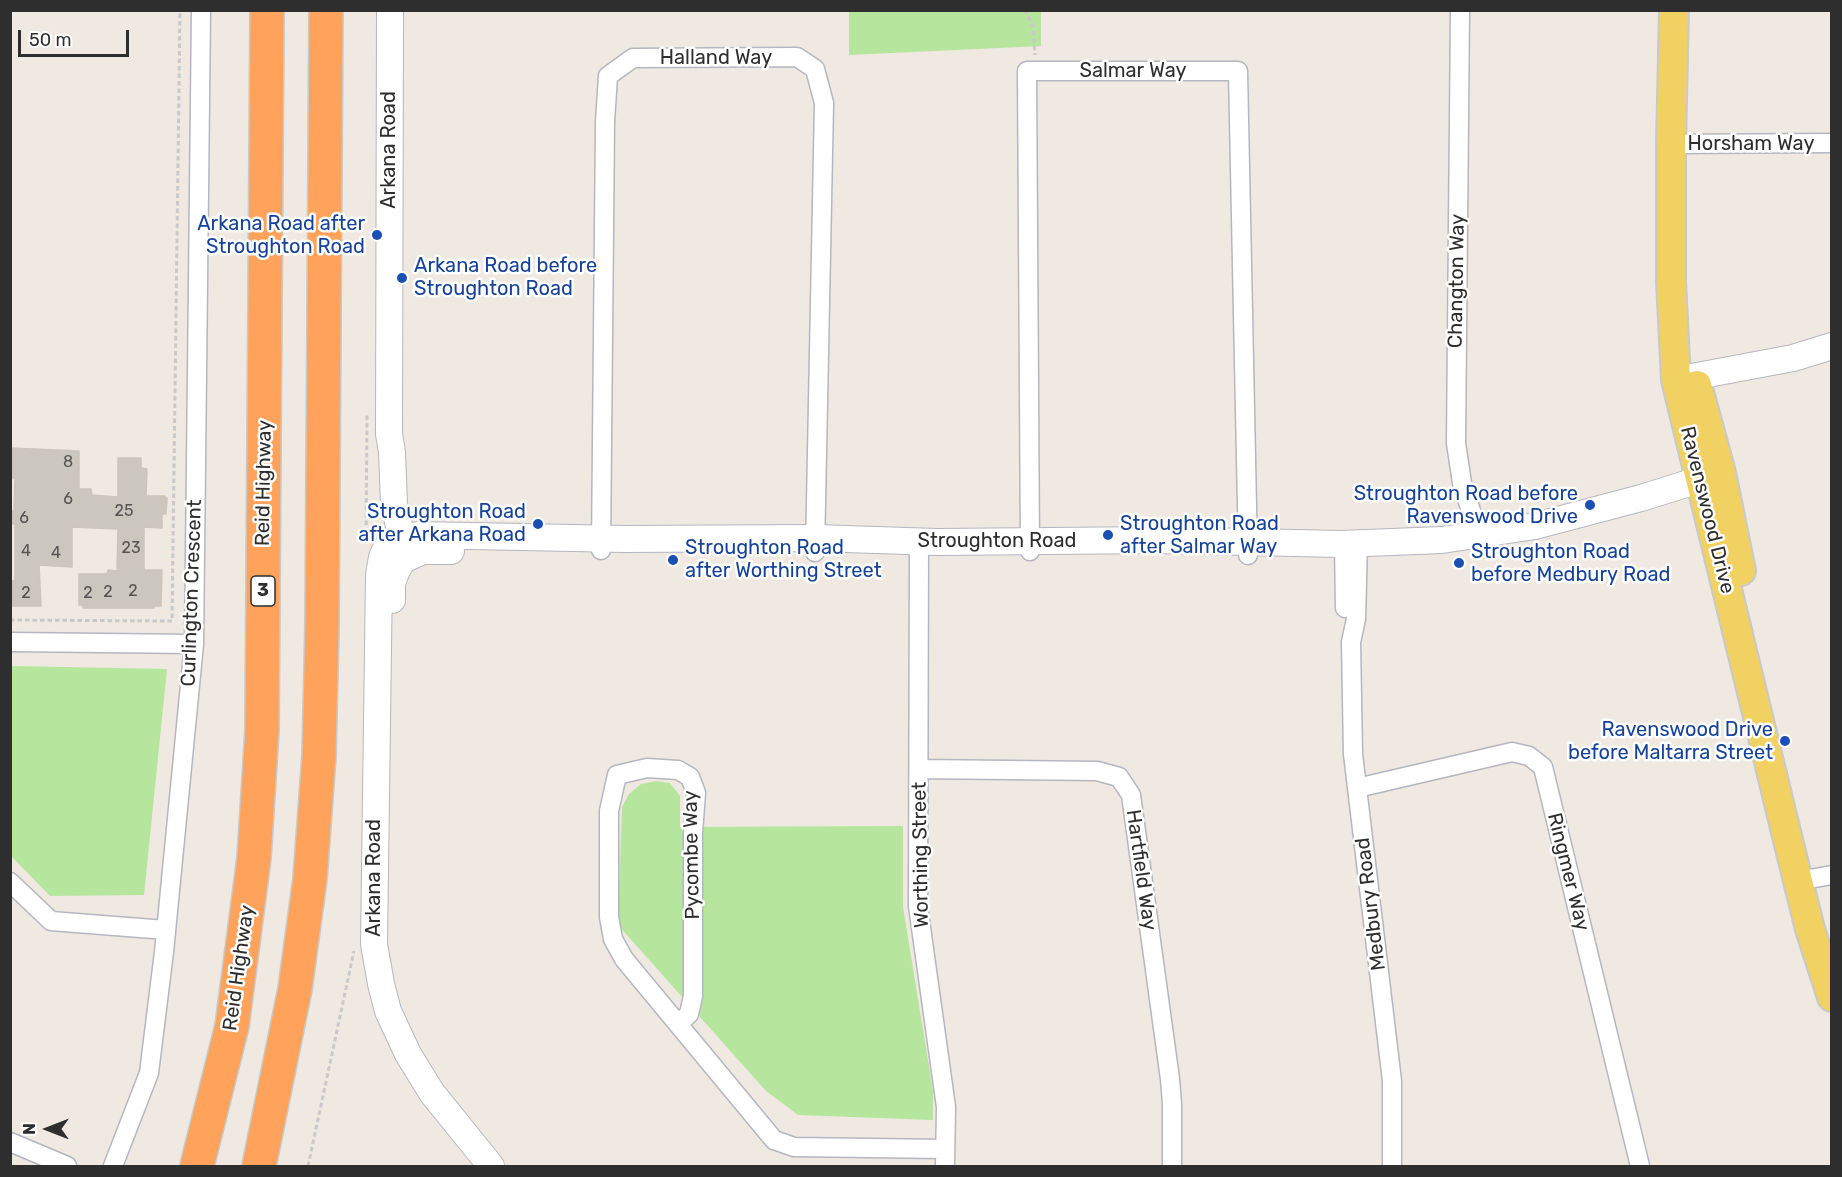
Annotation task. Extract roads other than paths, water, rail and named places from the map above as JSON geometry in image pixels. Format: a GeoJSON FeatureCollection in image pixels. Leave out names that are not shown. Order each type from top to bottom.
{"type":"FeatureCollection","features":[{"type":"Feature","properties":{"kind":"highway","name":"Reid Highway"},"geometry":{"type":"LineString","coordinates":[[197,1167],[232,1026],[254,858],[260,753],[267,10]]}},
{"type":"Feature","properties":{"kind":"highway"},"geometry":{"type":"LineString","coordinates":[[259,1167],[295,988],[310,879],[318,756],[322,601],[326,10]]}},
{"type":"Feature","properties":{"kind":"main road","name":"Ravenswood Drive"},"geometry":{"type":"LineString","coordinates":[[1674,10],[1680,144]]}},
{"type":"Feature","properties":{"kind":"main road","name":"Ravenswood Drive"},"geometry":{"type":"LineString","coordinates":[[1690,10],[1680,144],[1672,327],[1832,952]]}},
{"type":"Feature","properties":{"kind":"main road","name":"Ravenswood Drive"},"geometry":{"type":"LineString","coordinates":[[1813,878],[1810,929],[1832,997]]}},
{"type":"Feature","properties":{"kind":"street","name":"Curlington Crescent"},"geometry":{"type":"LineString","coordinates":[[113,1167],[149,1073],[166,930],[194,644],[201,10]]}},
{"type":"Feature","properties":{"kind":"street","name":"Arkana Road"},"geometry":{"type":"LineString","coordinates":[[390,10],[389,434],[382,451],[387,525],[399,550],[397,570],[392,583],[387,931],[391,964],[403,1014],[417,1043],[444,1085],[509,1167]]}},
{"type":"Feature","properties":{"kind":"street","name":"Changton Way"},"geometry":{"type":"LineString","coordinates":[[1460,10],[1455,443],[1462,483],[1481,542]]}},
{"type":"Feature","properties":{"kind":"street","name":"Halland Way"},"geometry":{"type":"LineString","coordinates":[[601,544],[605,122],[608,76],[633,58],[797,57],[815,69],[824,103],[815,545]]}},
{"type":"Feature","properties":{"kind":"street","name":"Salmar Way"},"geometry":{"type":"LineString","coordinates":[[1030,547],[1027,71],[1238,71],[1248,549]]}},
{"type":"Feature","properties":{"kind":"street","name":"Horsham Way"},"geometry":{"type":"LineString","coordinates":[[1680,144],[1832,143]]}},
{"type":"Feature","properties":{"kind":"street"},"geometry":{"type":"LineString","coordinates":[[1687,388],[1832,346]]}},
{"type":"Feature","properties":{"kind":"street"},"geometry":{"type":"LineString","coordinates":[[1687,388],[1832,359]]}},
{"type":"Feature","properties":{"kind":"street","name":"Stroughton Road"},"geometry":{"type":"LineString","coordinates":[[399,550],[601,544],[1351,550],[1418,554],[1481,542],[1524,540],[1713,486]]}},
{"type":"Feature","properties":{"kind":"street","name":"Worthing Street"},"geometry":{"type":"LineString","coordinates":[[919,548],[918,906],[945,1107],[945,1158]]}},
{"type":"Feature","properties":{"kind":"street","name":"Arkana Road"},"geometry":{"type":"LineString","coordinates":[[399,550],[379,575],[373,901],[376,960],[388,1011],[420,1076],[491,1167]]}},
{"type":"Feature","properties":{"kind":"street","name":"Medbury Road"},"geometry":{"type":"LineString","coordinates":[[1351,550],[1356,619],[1351,642],[1353,754],[1392,1081],[1392,1167]]}},
{"type":"Feature","properties":{"kind":"street"},"geometry":{"type":"LineString","coordinates":[[10,642],[194,644]]}},
{"type":"Feature","properties":{"kind":"street","name":"Ringmer Way"},"geometry":{"type":"LineString","coordinates":[[1357,788],[1512,752],[1529,756],[1543,767],[1640,1167]]}},
{"type":"Feature","properties":{"kind":"street","name":"Pycombe Way"},"geometry":{"type":"LineString","coordinates":[[678,1024],[689,1014],[693,996],[693,833],[696,793],[690,777],[678,770],[647,768],[617,775],[609,811],[609,917],[613,939],[624,959],[774,1140],[794,1147],[945,1158]]}},
{"type":"Feature","properties":{"kind":"street","name":"Hartfield Way"},"geometry":{"type":"LineString","coordinates":[[920,769],[1097,771],[1119,777],[1131,795],[1170,1087],[1172,1167]]}},
{"type":"Feature","properties":{"kind":"street"},"geometry":{"type":"LineString","coordinates":[[10,882],[51,921],[166,930]]}},
{"type":"Feature","properties":{"kind":"street"},"geometry":{"type":"LineString","coordinates":[[10,1142],[67,1167]]}},
{"type":"Feature","properties":{"kind":"place","name":"Arkana Road after Stroughton Road"},"geometry":{"type":"Point","coordinates":[377,235]}},
{"type":"Feature","properties":{"kind":"place","name":"Arkana Road before Stroughton Road"},"geometry":{"type":"Point","coordinates":[402,278]}},
{"type":"Feature","properties":{"kind":"place","name":"Stroughton Road before Ravenswood Drive"},"geometry":{"type":"Point","coordinates":[1590,505]}},
{"type":"Feature","properties":{"kind":"place","name":"Stroughton Road after Arkana Road"},"geometry":{"type":"Point","coordinates":[538,524]}},
{"type":"Feature","properties":{"kind":"place","name":"Stroughton Road after Salmar Way"},"geometry":{"type":"Point","coordinates":[1108,535]}},
{"type":"Feature","properties":{"kind":"place","name":"Stroughton Road after Worthing Street"},"geometry":{"type":"Point","coordinates":[673,560]}},
{"type":"Feature","properties":{"kind":"place","name":"Stroughton Road before Medbury Road"},"geometry":{"type":"Point","coordinates":[1459,563]}},
{"type":"Feature","properties":{"kind":"place","name":"Ravenswood Drive before Maltarra Street"},"geometry":{"type":"Point","coordinates":[1785,741]}}]}
